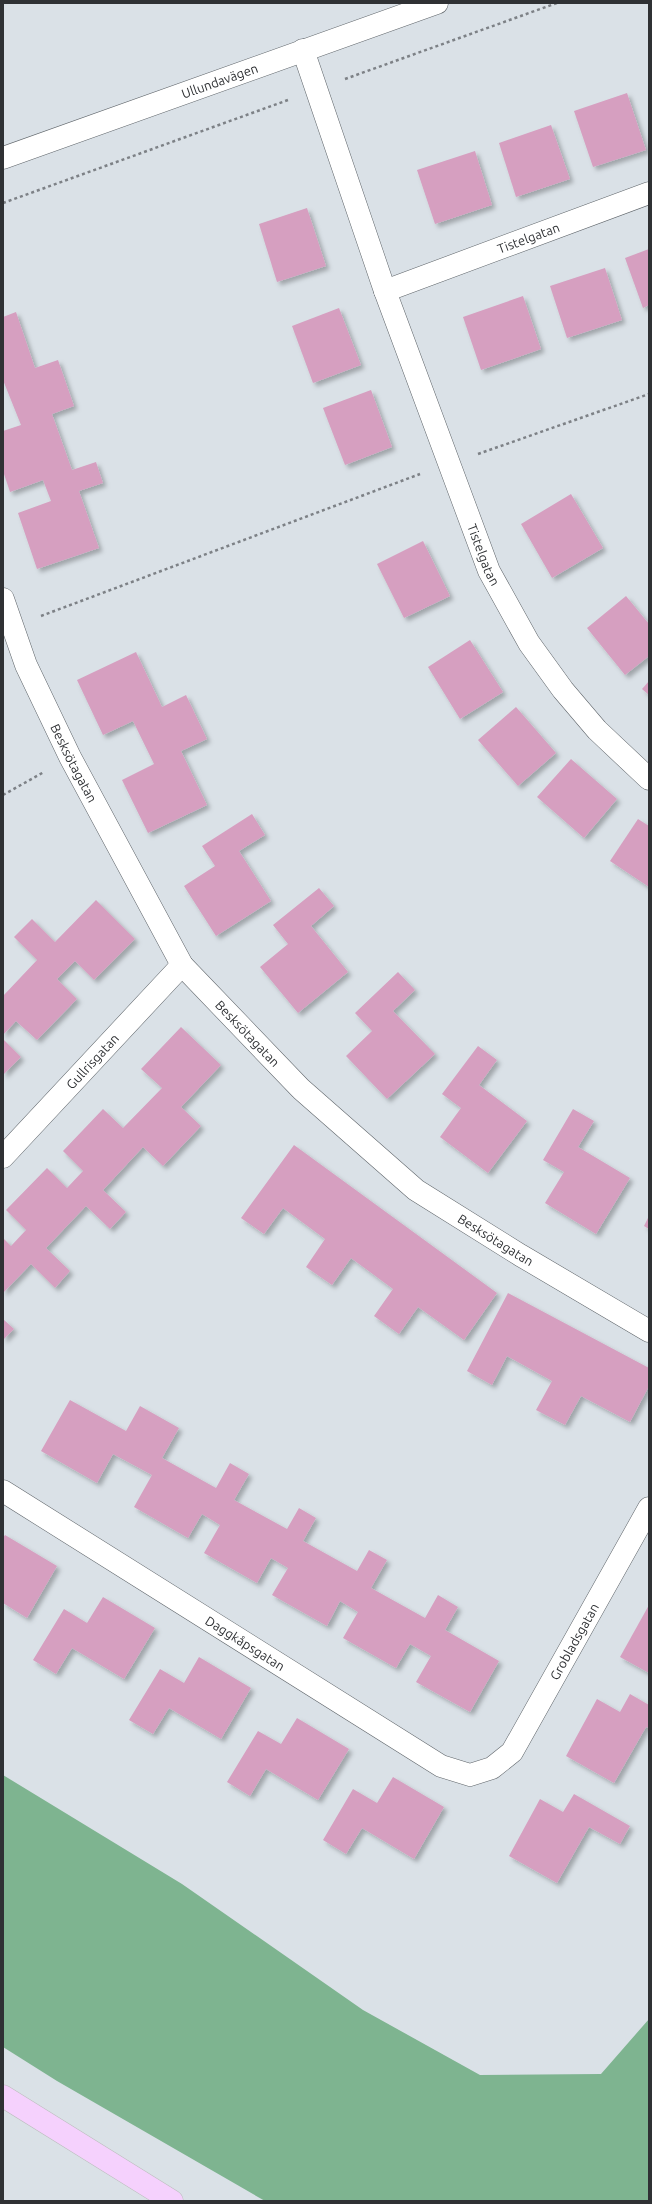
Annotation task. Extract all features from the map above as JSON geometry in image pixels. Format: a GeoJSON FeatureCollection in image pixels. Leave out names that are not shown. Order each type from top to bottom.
{"type":"FeatureCollection","features":[{"type":"Feature","properties":{"kind":"main road"},"geometry":{"type":"LineString","coordinates":[[3,2096],[172,2201]]}},
{"type":"Feature","properties":{"kind":"street","name":"Ullundavägen"},"geometry":{"type":"LineString","coordinates":[[3,158],[437,3]]}},
{"type":"Feature","properties":{"kind":"street","name":"Tistelgatan"},"geometry":{"type":"LineString","coordinates":[[303,50],[318,89],[385,291],[489,571],[529,643],[563,690],[597,730],[649,779]]}},
{"type":"Feature","properties":{"kind":"street","name":"Tistelgatan"},"geometry":{"type":"LineString","coordinates":[[385,291],[649,193]]}},
{"type":"Feature","properties":{"kind":"street","name":"Besksötagatan"},"geometry":{"type":"LineString","coordinates":[[3,599],[26,665],[70,757],[182,965],[301,1089],[416,1190],[520,1256],[649,1331]]}},
{"type":"Feature","properties":{"kind":"street","name":"Gullrisgatan"},"geometry":{"type":"LineString","coordinates":[[3,1157],[182,965]]}},
{"type":"Feature","properties":{"kind":"street","name":"Daggkåpsgatan"},"geometry":{"type":"LineString","coordinates":[[3,1491],[441,1766],[470,1775],[492,1768]]}},
{"type":"Feature","properties":{"kind":"street","name":"Grobladsgatan"},"geometry":{"type":"LineString","coordinates":[[492,1768],[512,1752],[649,1508]]}},
{"type":"Feature","properties":{"kind":"path"},"geometry":{"type":"LineString","coordinates":[[3,203],[557,3]]}},
{"type":"Feature","properties":{"kind":"path"},"geometry":{"type":"LineString","coordinates":[[13,627],[449,464],[649,394]]}},
{"type":"Feature","properties":{"kind":"path"},"geometry":{"type":"LineString","coordinates":[[3,795],[70,757]]}},
{"type":"Feature","properties":{"kind":"green space"},"geometry":{"type":"Polygon","coordinates":[[[3,1775],[182,1884],[363,2010],[480,2075],[601,2074],[649,2019],[649,2201],[265,2201],[57,2081],[3,2047],[3,1775]]]}},
{"type":"Feature","properties":{"kind":"building"},"geometry":{"type":"Polygon","coordinates":[[[627,93],[646,150],[593,167],[574,111],[627,93]]]}},
{"type":"Feature","properties":{"kind":"building"},"geometry":{"type":"Polygon","coordinates":[[[551,125],[570,179],[516,197],[499,143],[551,125]]]}},
{"type":"Feature","properties":{"kind":"building"},"geometry":{"type":"Polygon","coordinates":[[[475,151],[492,205],[435,224],[417,170],[475,151]]]}},
{"type":"Feature","properties":{"kind":"building"},"geometry":{"type":"Polygon","coordinates":[[[307,208],[326,266],[277,282],[259,224],[307,208]]]}},
{"type":"Feature","properties":{"kind":"building"},"geometry":{"type":"Polygon","coordinates":[[[649,249],[649,305],[643,308],[625,258],[649,249]]]}},
{"type":"Feature","properties":{"kind":"building"},"geometry":{"type":"Polygon","coordinates":[[[605,268],[622,320],[567,338],[550,286],[605,268]]]}},
{"type":"Feature","properties":{"kind":"building"},"geometry":{"type":"Polygon","coordinates":[[[523,296],[541,349],[481,370],[463,317],[523,296]]]}},
{"type":"Feature","properties":{"kind":"building"},"geometry":{"type":"Polygon","coordinates":[[[339,308],[361,365],[313,383],[292,326],[339,308]]]}},
{"type":"Feature","properties":{"kind":"building"},"geometry":{"type":"Polygon","coordinates":[[[16,312],[35,368],[58,360],[74,406],[52,414],[72,470],[96,462],[103,483],[79,491],[99,548],[37,569],[18,513],[51,501],[43,480],[10,492],[3,471],[3,431],[21,425],[3,380],[3,317],[16,312]]]}},
{"type":"Feature","properties":{"kind":"building"},"geometry":{"type":"Polygon","coordinates":[[[371,390],[392,447],[345,465],[323,408],[371,390]]]}},
{"type":"Feature","properties":{"kind":"building"},"geometry":{"type":"Polygon","coordinates":[[[571,494],[603,548],[552,578],[521,524],[571,494]]]}},
{"type":"Feature","properties":{"kind":"building"},"geometry":{"type":"Polygon","coordinates":[[[423,541],[450,596],[404,618],[377,564],[423,541]]]}},
{"type":"Feature","properties":{"kind":"building"},"geometry":{"type":"Polygon","coordinates":[[[626,596],[649,624],[649,656],[625,675],[587,628],[626,596]]]}},
{"type":"Feature","properties":{"kind":"building"},"geometry":{"type":"Polygon","coordinates":[[[470,640],[503,692],[460,719],[428,667],[470,640]]]}},
{"type":"Feature","properties":{"kind":"building"},"geometry":{"type":"Polygon","coordinates":[[[136,652],[162,707],[186,695],[207,739],[181,751],[207,805],[148,833],[122,780],[154,764],[133,721],[103,735],[77,680],[136,652]]]}},
{"type":"Feature","properties":{"kind":"building"},"geometry":{"type":"Polygon","coordinates":[[[649,681],[649,695],[642,689],[649,681]]]}},
{"type":"Feature","properties":{"kind":"building"},"geometry":{"type":"Polygon","coordinates":[[[516,707],[556,753],[518,786],[478,740],[516,707]]]}},
{"type":"Feature","properties":{"kind":"building"},"geometry":{"type":"Polygon","coordinates":[[[571,759],[617,799],[584,838],[537,797],[571,759]]]}},
{"type":"Feature","properties":{"kind":"building"},"geometry":{"type":"Polygon","coordinates":[[[252,814],[265,835],[239,851],[271,901],[216,936],[184,886],[215,866],[202,846],[252,814]]]}},
{"type":"Feature","properties":{"kind":"building"},"geometry":{"type":"Polygon","coordinates":[[[638,819],[649,826],[649,887],[610,861],[638,819]]]}},
{"type":"Feature","properties":{"kind":"building"},"geometry":{"type":"Polygon","coordinates":[[[319,888],[334,906],[311,926],[348,972],[298,1013],[260,967],[288,944],[273,925],[319,888]]]}},
{"type":"Feature","properties":{"kind":"building"},"geometry":{"type":"Polygon","coordinates":[[[96,900],[135,939],[94,980],[75,961],[57,979],[77,999],[37,1040],[16,1021],[3,1035],[3,996],[37,960],[14,937],[32,919],[55,942],[96,900]]]}},
{"type":"Feature","properties":{"kind":"building"},"geometry":{"type":"Polygon","coordinates":[[[398,972],[415,990],[393,1011],[435,1054],[387,1099],[346,1056],[372,1031],[355,1013],[398,972]]]}},
{"type":"Feature","properties":{"kind":"building"},"geometry":{"type":"Polygon","coordinates":[[[181,1027],[221,1065],[181,1107],[201,1126],[163,1166],[143,1147],[103,1190],[126,1212],[110,1229],[86,1206],[46,1248],[70,1271],[55,1288],[31,1264],[3,1293],[3,1238],[11,1246],[26,1230],[6,1210],[47,1168],[67,1188],[83,1171],[63,1151],[103,1109],[123,1128],[162,1088],[141,1069],[181,1027]]]}},
{"type":"Feature","properties":{"kind":"building"},"geometry":{"type":"Polygon","coordinates":[[[3,1039],[21,1057],[3,1075],[3,1039]]]}},
{"type":"Feature","properties":{"kind":"building"},"geometry":{"type":"Polygon","coordinates":[[[478,1046],[497,1060],[479,1085],[527,1121],[488,1173],[440,1137],[461,1108],[442,1094],[478,1046]]]}},
{"type":"Feature","properties":{"kind":"building"},"geometry":{"type":"Polygon","coordinates":[[[573,1109],[594,1121],[578,1147],[630,1178],[596,1234],[545,1203],[564,1172],[543,1160],[573,1109]]]}},
{"type":"Feature","properties":{"kind":"building"},"geometry":{"type":"Polygon","coordinates":[[[294,1145],[497,1293],[464,1340],[418,1307],[399,1334],[374,1316],[393,1289],[351,1258],[332,1285],[306,1267],[325,1239],[283,1208],[264,1234],[241,1218],[294,1145]]]}},
{"type":"Feature","properties":{"kind":"building"},"geometry":{"type":"Polygon","coordinates":[[[649,1216],[649,1229],[644,1226],[649,1216]]]}},
{"type":"Feature","properties":{"kind":"building"},"geometry":{"type":"Polygon","coordinates":[[[508,1293],[649,1368],[649,1386],[630,1422],[581,1396],[565,1425],[536,1410],[552,1381],[507,1356],[492,1385],[467,1371],[508,1293]]]}},
{"type":"Feature","properties":{"kind":"building"},"geometry":{"type":"Polygon","coordinates":[[[3,1319],[14,1329],[3,1340],[3,1319]]]}},
{"type":"Feature","properties":{"kind":"building"},"geometry":{"type":"Polygon","coordinates":[[[70,1400],[126,1431],[140,1406],[179,1428],[162,1458],[216,1488],[230,1463],[249,1474],[234,1500],[287,1529],[299,1508],[316,1518],[303,1541],[357,1571],[369,1550],[387,1560],[371,1588],[425,1618],[438,1595],[458,1607],[445,1630],[499,1661],[470,1712],[416,1682],[431,1656],[410,1644],[396,1668],[343,1638],[358,1612],[340,1601],[327,1626],[272,1595],[288,1568],[271,1558],[257,1583],[204,1553],[220,1525],[202,1514],[188,1538],[134,1507],[152,1475],[113,1454],[97,1483],[41,1451],[70,1400]]]}},
{"type":"Feature","properties":{"kind":"building"},"geometry":{"type":"Polygon","coordinates":[[[5,1535],[57,1566],[27,1618],[3,1603],[3,1538],[5,1535]]]}},
{"type":"Feature","properties":{"kind":"building"},"geometry":{"type":"Polygon","coordinates":[[[103,1597],[155,1628],[124,1679],[72,1648],[56,1674],[33,1660],[64,1609],[87,1623],[103,1597]]]}},
{"type":"Feature","properties":{"kind":"building"},"geometry":{"type":"Polygon","coordinates":[[[649,1605],[649,1673],[620,1657],[649,1605]]]}},
{"type":"Feature","properties":{"kind":"building"},"geometry":{"type":"Polygon","coordinates":[[[199,1657],[251,1688],[221,1739],[169,1708],[153,1734],[129,1720],[160,1669],[184,1683],[199,1657]]]}},
{"type":"Feature","properties":{"kind":"building"},"geometry":{"type":"Polygon","coordinates":[[[630,1694],[649,1705],[649,1728],[646,1727],[614,1783],[566,1756],[597,1699],[620,1712],[630,1694]]]}},
{"type":"Feature","properties":{"kind":"building"},"geometry":{"type":"Polygon","coordinates":[[[297,1718],[349,1749],[318,1800],[266,1769],[250,1796],[227,1782],[258,1731],[281,1744],[297,1718]]]}},
{"type":"Feature","properties":{"kind":"building"},"geometry":{"type":"Polygon","coordinates":[[[393,1777],[444,1807],[414,1859],[362,1828],[346,1854],[323,1840],[353,1789],[377,1803],[393,1777]]]}},
{"type":"Feature","properties":{"kind":"building"},"geometry":{"type":"Polygon","coordinates":[[[574,1794],[630,1826],[620,1844],[589,1827],[557,1883],[509,1856],[540,1799],[563,1812],[574,1794]]]}}]}
